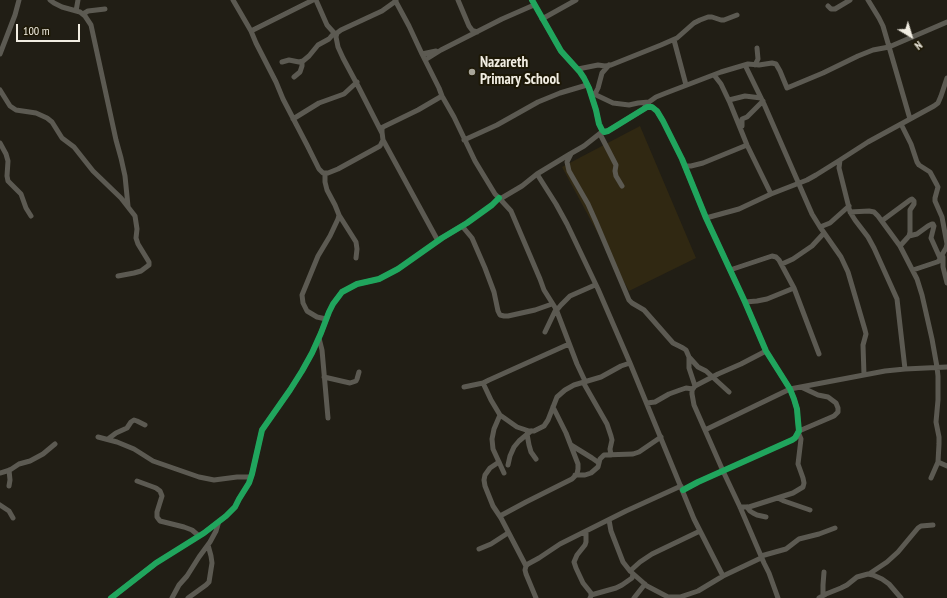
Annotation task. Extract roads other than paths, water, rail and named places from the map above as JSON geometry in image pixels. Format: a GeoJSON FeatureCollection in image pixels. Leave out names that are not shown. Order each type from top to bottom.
{"type":"FeatureCollection","features":[{"type":"Feature","properties":{"kind":"street"},"geometry":{"type":"LineString","coordinates":[[0,54],[15,15],[19,0]]}},
{"type":"Feature","properties":{"kind":"street"},"geometry":{"type":"LineString","coordinates":[[50,0],[62,7],[83,14],[89,20],[91,25],[125,176],[128,207]]}},
{"type":"Feature","properties":{"kind":"street"},"geometry":{"type":"LineString","coordinates":[[76,11],[78,0]]}},
{"type":"Feature","properties":{"kind":"street"},"geometry":{"type":"LineString","coordinates":[[233,0],[251,31],[293,119],[319,168],[325,174],[327,190],[339,215],[356,242],[356,258]]}},
{"type":"Feature","properties":{"kind":"street"},"geometry":{"type":"LineString","coordinates":[[282,62],[289,60],[299,62],[302,61],[309,56],[315,48],[340,30],[382,11],[396,0],[464,140],[494,194],[500,198],[511,211],[544,290],[556,310],[584,381],[607,424],[612,440],[610,449],[611,455]]}},
{"type":"Feature","properties":{"kind":"street"},"geometry":{"type":"LineString","coordinates":[[458,0],[470,27],[472,30],[477,32]]}},
{"type":"Feature","properties":{"kind":"street"},"geometry":{"type":"LineString","coordinates":[[542,19],[576,0]]}},
{"type":"Feature","properties":{"kind":"street"},"geometry":{"type":"LineString","coordinates":[[828,6],[831,9],[835,9],[850,0]]}},
{"type":"Feature","properties":{"kind":"street"},"geometry":{"type":"LineString","coordinates":[[868,0],[879,18],[910,119]]}},
{"type":"Feature","properties":{"kind":"street"},"geometry":{"type":"LineString","coordinates":[[251,31],[311,1],[335,34],[340,53],[357,82],[382,133],[383,140],[438,241]]}},
{"type":"Feature","properties":{"kind":"street"},"geometry":{"type":"LineString","coordinates":[[425,60],[441,50],[533,2],[562,51],[578,69],[593,95],[598,124],[602,130],[601,132],[616,165],[616,176],[622,186]]}},
{"type":"Feature","properties":{"kind":"street"},"geometry":{"type":"LineString","coordinates":[[83,14],[88,10],[105,9]]}},
{"type":"Feature","properties":{"kind":"street"},"geometry":{"type":"LineString","coordinates":[[578,69],[598,65],[609,65],[661,46],[674,40],[700,20],[708,17],[724,20],[737,15]]}},
{"type":"Feature","properties":{"kind":"street"},"geometry":{"type":"LineString","coordinates":[[643,108],[648,102],[656,97],[745,65],[776,64],[787,88],[866,53],[889,47],[947,22]]}},
{"type":"Feature","properties":{"kind":"street"},"geometry":{"type":"LineString","coordinates":[[470,27],[470,36]]}},
{"type":"Feature","properties":{"kind":"street"},"geometry":{"type":"LineString","coordinates":[[674,40],[686,85]]}},
{"type":"Feature","properties":{"kind":"street"},"geometry":{"type":"LineString","coordinates":[[755,65],[758,59],[757,48]]}},
{"type":"Feature","properties":{"kind":"street"},"geometry":{"type":"LineString","coordinates":[[422,54],[441,50]]}},
{"type":"Feature","properties":{"kind":"street"},"geometry":{"type":"LineString","coordinates":[[294,77],[300,72],[302,61]]}},
{"type":"Feature","properties":{"kind":"street"},"geometry":{"type":"LineString","coordinates":[[593,95],[600,82],[602,73],[609,65]]}},
{"type":"Feature","properties":{"kind":"street"},"geometry":{"type":"LineString","coordinates":[[745,65],[762,99],[812,214],[836,248],[845,265],[866,334],[863,345],[864,375]]}},
{"type":"Feature","properties":{"kind":"street"},"geometry":{"type":"LineString","coordinates":[[714,75],[721,84],[729,100],[771,194]]}},
{"type":"Feature","properties":{"kind":"street"},"geometry":{"type":"LineString","coordinates":[[706,218],[739,209],[816,175],[858,148],[928,110],[938,103],[947,78]]}},
{"type":"Feature","properties":{"kind":"street"},"geometry":{"type":"LineString","coordinates":[[293,119],[319,103],[344,94],[357,82]]}},
{"type":"Feature","properties":{"kind":"street"},"geometry":{"type":"LineString","coordinates":[[464,140],[497,125],[538,102],[560,93],[588,85]]}},
{"type":"Feature","properties":{"kind":"street"},"geometry":{"type":"LineString","coordinates":[[0,90],[10,106],[16,110],[36,113],[52,122],[62,138],[74,147],[93,171],[136,216],[136,238],[149,265],[141,271],[118,276]]}},
{"type":"Feature","properties":{"kind":"street"},"geometry":{"type":"LineString","coordinates":[[593,95],[613,103],[629,105],[648,102]]}},
{"type":"Feature","properties":{"kind":"street"},"geometry":{"type":"LineString","coordinates":[[382,133],[382,130],[386,126],[442,96]]}},
{"type":"Feature","properties":{"kind":"street"},"geometry":{"type":"LineString","coordinates":[[729,100],[745,96],[762,99]]}},
{"type":"Feature","properties":{"kind":"street"},"geometry":{"type":"LineString","coordinates":[[742,130],[742,119],[747,117],[762,99]]}},
{"type":"Feature","properties":{"kind":"street"},"geometry":{"type":"LineString","coordinates":[[111,598],[156,563],[226,516],[235,507],[249,483],[262,430],[290,390],[312,353],[333,304],[342,292],[357,284],[379,279],[398,269],[462,226],[500,198],[522,186],[537,174],[584,146],[601,132],[608,131],[647,106],[652,107],[657,111],[663,121],[685,166],[706,218],[766,351],[790,389],[797,409],[798,432],[801,439],[798,464],[803,478],[803,487],[800,490],[778,498],[747,507],[740,507]]}},
{"type":"Feature","properties":{"kind":"street"},"geometry":{"type":"LineString","coordinates":[[901,124],[911,144],[917,162],[930,172],[938,187],[934,198],[942,217],[947,248],[939,261],[913,270]]}},
{"type":"Feature","properties":{"kind":"street"},"geometry":{"type":"LineString","coordinates":[[325,174],[338,169],[380,146],[383,140]]}},
{"type":"Feature","properties":{"kind":"street"},"geometry":{"type":"LineString","coordinates":[[0,143],[8,161],[8,181],[21,194],[26,208],[31,216]]}},
{"type":"Feature","properties":{"kind":"street"},"geometry":{"type":"LineString","coordinates":[[685,166],[694,166],[703,163],[748,145]]}},
{"type":"Feature","properties":{"kind":"street"},"geometry":{"type":"LineString","coordinates":[[572,153],[567,162],[569,171],[585,198],[630,300],[632,303],[644,310],[668,339],[686,350],[689,357],[698,367],[729,392]]}},
{"type":"Feature","properties":{"kind":"street"},"geometry":{"type":"LineString","coordinates":[[840,160],[839,168],[850,209],[855,220],[874,248],[897,299],[905,369]]}},
{"type":"Feature","properties":{"kind":"street"},"geometry":{"type":"LineString","coordinates":[[537,174],[567,224],[630,363],[700,531],[723,576]]}},
{"type":"Feature","properties":{"kind":"street"},"geometry":{"type":"LineString","coordinates":[[882,220],[910,200],[914,202],[910,210],[909,236],[900,246]]}},
{"type":"Feature","properties":{"kind":"street"},"geometry":{"type":"LineString","coordinates":[[820,227],[830,223],[850,209],[874,212],[882,220],[900,246],[913,270],[922,294],[937,367],[938,400],[936,422],[939,444],[938,462],[931,478]]}},
{"type":"Feature","properties":{"kind":"street"},"geometry":{"type":"LineString","coordinates":[[326,319],[317,317],[307,311],[303,303],[302,295],[318,256],[330,236],[339,215]]}},
{"type":"Feature","properties":{"kind":"street"},"geometry":{"type":"LineString","coordinates":[[909,236],[917,234],[933,224],[934,226],[931,238],[941,256],[947,283]]}},
{"type":"Feature","properties":{"kind":"street"},"geometry":{"type":"LineString","coordinates":[[462,226],[472,238],[485,268],[494,292],[500,315],[508,316],[535,310],[552,304]]}},
{"type":"Feature","properties":{"kind":"street"},"geometry":{"type":"LineString","coordinates":[[782,264],[793,259],[812,246],[824,233]]}},
{"type":"Feature","properties":{"kind":"street"},"geometry":{"type":"LineString","coordinates":[[730,270],[772,256],[776,257],[782,264],[794,288],[819,354]]}},
{"type":"Feature","properties":{"kind":"street"},"geometry":{"type":"LineString","coordinates":[[545,332],[560,305],[570,296],[595,285]]}},
{"type":"Feature","properties":{"kind":"street"},"geometry":{"type":"LineString","coordinates":[[745,302],[767,299],[794,288]]}},
{"type":"Feature","properties":{"kind":"street"},"geometry":{"type":"LineString","coordinates":[[319,338],[321,345],[328,418]]}},
{"type":"Feature","properties":{"kind":"street"},"geometry":{"type":"LineString","coordinates":[[464,387],[483,383],[569,344]]}},
{"type":"Feature","properties":{"kind":"street"},"geometry":{"type":"LineString","coordinates":[[647,403],[655,402],[669,394],[686,388],[694,388],[712,377],[766,351]]}},
{"type":"Feature","properties":{"kind":"street"},"geometry":{"type":"LineString","coordinates":[[689,357],[689,368],[694,388],[692,390],[694,405],[769,573],[778,598]]}},
{"type":"Feature","properties":{"kind":"street"},"geometry":{"type":"LineString","coordinates":[[508,466],[514,447],[529,433],[544,426],[557,397],[560,394],[570,387],[584,381],[601,377],[621,366],[630,363]]}},
{"type":"Feature","properties":{"kind":"street"},"geometry":{"type":"LineString","coordinates":[[705,430],[790,389],[905,369],[947,367]]}},
{"type":"Feature","properties":{"kind":"street"},"geometry":{"type":"LineString","coordinates":[[324,377],[350,382],[358,379],[359,372]]}},
{"type":"Feature","properties":{"kind":"street"},"geometry":{"type":"LineString","coordinates":[[483,383],[500,415],[517,427],[529,433]]}},
{"type":"Feature","properties":{"kind":"street"},"geometry":{"type":"LineString","coordinates":[[526,566],[560,544],[626,511],[698,482],[792,440],[798,432],[834,416],[838,412],[836,403],[828,397],[818,395],[801,387]]}},
{"type":"Feature","properties":{"kind":"street"},"geometry":{"type":"LineString","coordinates":[[500,516],[572,479],[578,469],[578,464],[566,433],[553,407]]}},
{"type":"Feature","properties":{"kind":"street"},"geometry":{"type":"LineString","coordinates":[[500,415],[494,429],[492,439],[493,449],[504,473]]}},
{"type":"Feature","properties":{"kind":"street"},"geometry":{"type":"LineString","coordinates":[[108,439],[127,428],[134,420],[145,425]]}},
{"type":"Feature","properties":{"kind":"street"},"geometry":{"type":"LineString","coordinates":[[529,433],[529,445],[531,452],[536,459]]}},
{"type":"Feature","properties":{"kind":"street"},"geometry":{"type":"LineString","coordinates":[[98,437],[125,445],[153,461],[198,477],[214,480],[251,477]]}},
{"type":"Feature","properties":{"kind":"street"},"geometry":{"type":"LineString","coordinates":[[575,475],[585,475],[591,473],[598,467],[601,457],[604,455],[633,454],[639,452],[661,437]]}},
{"type":"Feature","properties":{"kind":"street"},"geometry":{"type":"LineString","coordinates":[[0,473],[43,454],[55,444]]}},
{"type":"Feature","properties":{"kind":"street"},"geometry":{"type":"LineString","coordinates":[[570,445],[599,463]]}},
{"type":"Feature","properties":{"kind":"street"},"geometry":{"type":"LineString","coordinates":[[499,462],[488,470],[484,480],[485,486],[526,566],[526,574],[536,598]]}},
{"type":"Feature","properties":{"kind":"street"},"geometry":{"type":"LineString","coordinates":[[938,462],[947,466]]}},
{"type":"Feature","properties":{"kind":"street"},"geometry":{"type":"LineString","coordinates":[[9,470],[9,486]]}},
{"type":"Feature","properties":{"kind":"street"},"geometry":{"type":"LineString","coordinates":[[137,481],[160,491],[162,496],[157,517],[160,521],[192,530],[198,536]]}},
{"type":"Feature","properties":{"kind":"street"},"geometry":{"type":"LineString","coordinates":[[778,498],[810,510]]}},
{"type":"Feature","properties":{"kind":"street"},"geometry":{"type":"LineString","coordinates":[[0,505],[9,511],[13,518]]}},
{"type":"Feature","properties":{"kind":"street"},"geometry":{"type":"LineString","coordinates":[[747,507],[753,513],[766,517]]}},
{"type":"Feature","properties":{"kind":"street"},"geometry":{"type":"LineString","coordinates":[[609,520],[611,530],[623,562],[644,584],[668,597],[690,596],[723,576],[761,557],[786,549],[804,538],[835,528]]}},
{"type":"Feature","properties":{"kind":"street"},"geometry":{"type":"LineString","coordinates":[[172,598],[178,585],[187,576],[208,545],[216,531],[219,521]]}},
{"type":"Feature","properties":{"kind":"street"},"geometry":{"type":"LineString","coordinates":[[869,574],[887,562],[898,552],[918,528],[921,526],[933,525]]}},
{"type":"Feature","properties":{"kind":"street"},"geometry":{"type":"LineString","coordinates":[[586,532],[585,545],[576,555],[574,562],[583,583],[591,593],[590,596],[622,586],[632,578],[632,572],[646,557],[700,531]]}},
{"type":"Feature","properties":{"kind":"street"},"geometry":{"type":"LineString","coordinates":[[479,548],[490,544],[508,533]]}},
{"type":"Feature","properties":{"kind":"street"},"geometry":{"type":"LineString","coordinates":[[188,598],[209,582],[212,563],[208,545]]}},
{"type":"Feature","properties":{"kind":"street"},"geometry":{"type":"LineString","coordinates":[[824,572],[821,597],[847,585],[857,577],[869,574],[890,584],[901,598]]}},
{"type":"Feature","properties":{"kind":"street"},"geometry":{"type":"LineString","coordinates":[[634,598],[644,584]]}},
{"type":"Feature","properties":{"kind":"place","name":"Nazareth Primary School"},"geometry":{"type":"Point","coordinates":[472,72]}}]}
